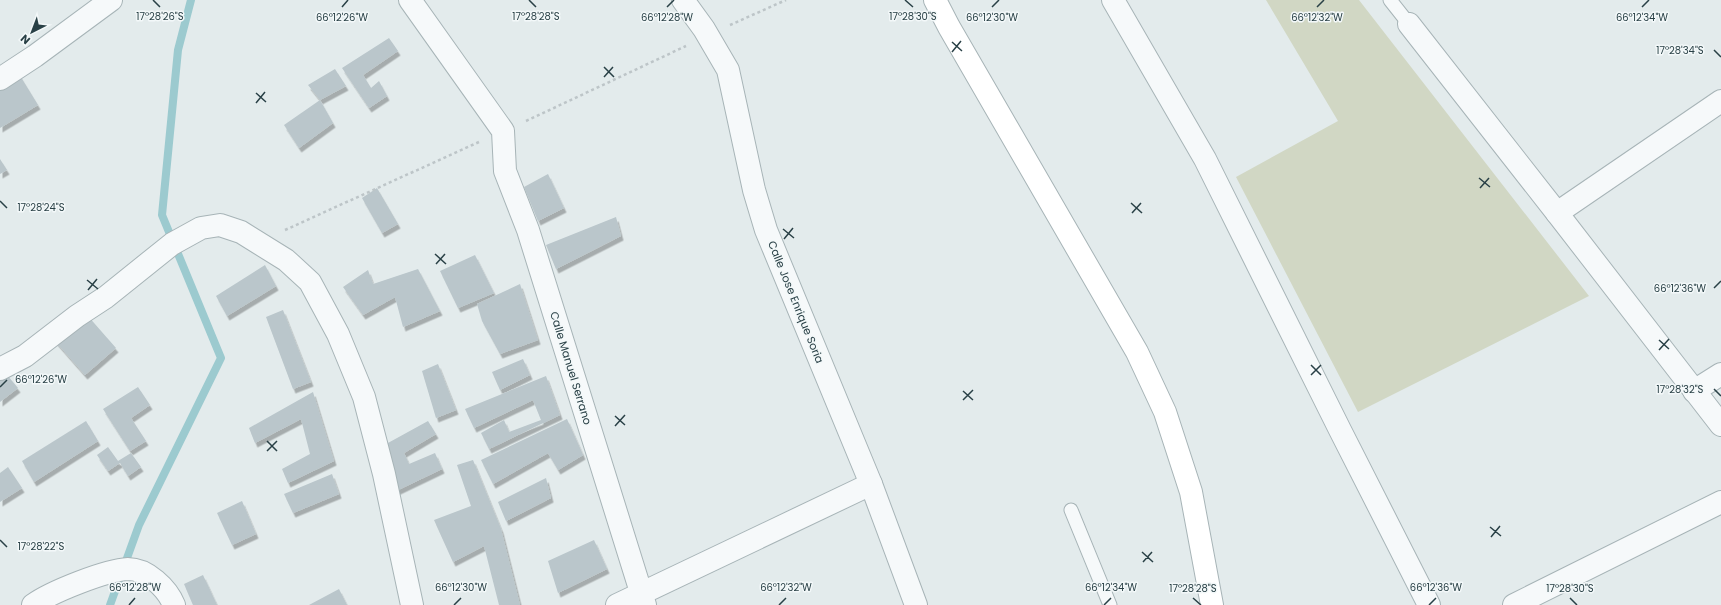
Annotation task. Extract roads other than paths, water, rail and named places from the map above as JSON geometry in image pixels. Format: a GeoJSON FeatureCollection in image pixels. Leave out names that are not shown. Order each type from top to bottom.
{"type":"FeatureCollection","features":[{"type":"Feature","properties":{"kind":"street"},"geometry":{"type":"LineString","coordinates":[[0,79],[35,56],[111,0]]}},
{"type":"Feature","properties":{"kind":"street","name":"Calle Manuel Serrano"},"geometry":{"type":"LineString","coordinates":[[410,0],[503,132],[505,171],[535,252],[642,600]]}},
{"type":"Feature","properties":{"kind":"street","name":"Calle Jose Enrique Soria"},"geometry":{"type":"LineString","coordinates":[[683,0],[708,35],[728,70],[754,190],[766,230],[871,484],[916,605]]}},
{"type":"Feature","properties":{"kind":"street"},"geometry":{"type":"LineString","coordinates":[[935,0],[948,27],[1138,352],[1162,406],[1191,492],[1212,605]]}},
{"type":"Feature","properties":{"kind":"street"},"geometry":{"type":"LineString","coordinates":[[1113,0],[1205,160],[1429,605]]}},
{"type":"Feature","properties":{"kind":"street"},"geometry":{"type":"LineString","coordinates":[[1409,24],[1558,213],[1721,425]]}},
{"type":"Feature","properties":{"kind":"street"},"geometry":{"type":"LineString","coordinates":[[1558,213],[1721,101]]}},
{"type":"Feature","properties":{"kind":"street"},"geometry":{"type":"LineString","coordinates":[[0,369],[25,356],[106,297],[172,244],[201,228],[220,225],[241,232],[286,260],[310,282],[338,334],[364,397],[384,474],[412,605]]}},
{"type":"Feature","properties":{"kind":"street"},"geometry":{"type":"LineString","coordinates":[[1694,390],[1721,374]]}},
{"type":"Feature","properties":{"kind":"street"},"geometry":{"type":"LineString","coordinates":[[617,605],[642,600],[871,484]]}},
{"type":"Feature","properties":{"kind":"street"},"geometry":{"type":"LineString","coordinates":[[1514,605],[1721,502]]}},
{"type":"Feature","properties":{"kind":"street"},"geometry":{"type":"LineString","coordinates":[[33,605],[60,590],[108,573],[128,569],[145,573],[162,587],[174,605]]}},
{"type":"Feature","properties":{"kind":"lane"},"geometry":{"type":"LineString","coordinates":[[1390,0],[1409,24]]}},
{"type":"Feature","properties":{"kind":"lane"},"geometry":{"type":"LineString","coordinates":[[1071,510],[1110,605]]}},
{"type":"Feature","properties":{"kind":"waterway"},"geometry":{"type":"LineString","coordinates":[[110,605],[139,525],[221,358],[162,215],[178,50],[191,0]]}}]}
